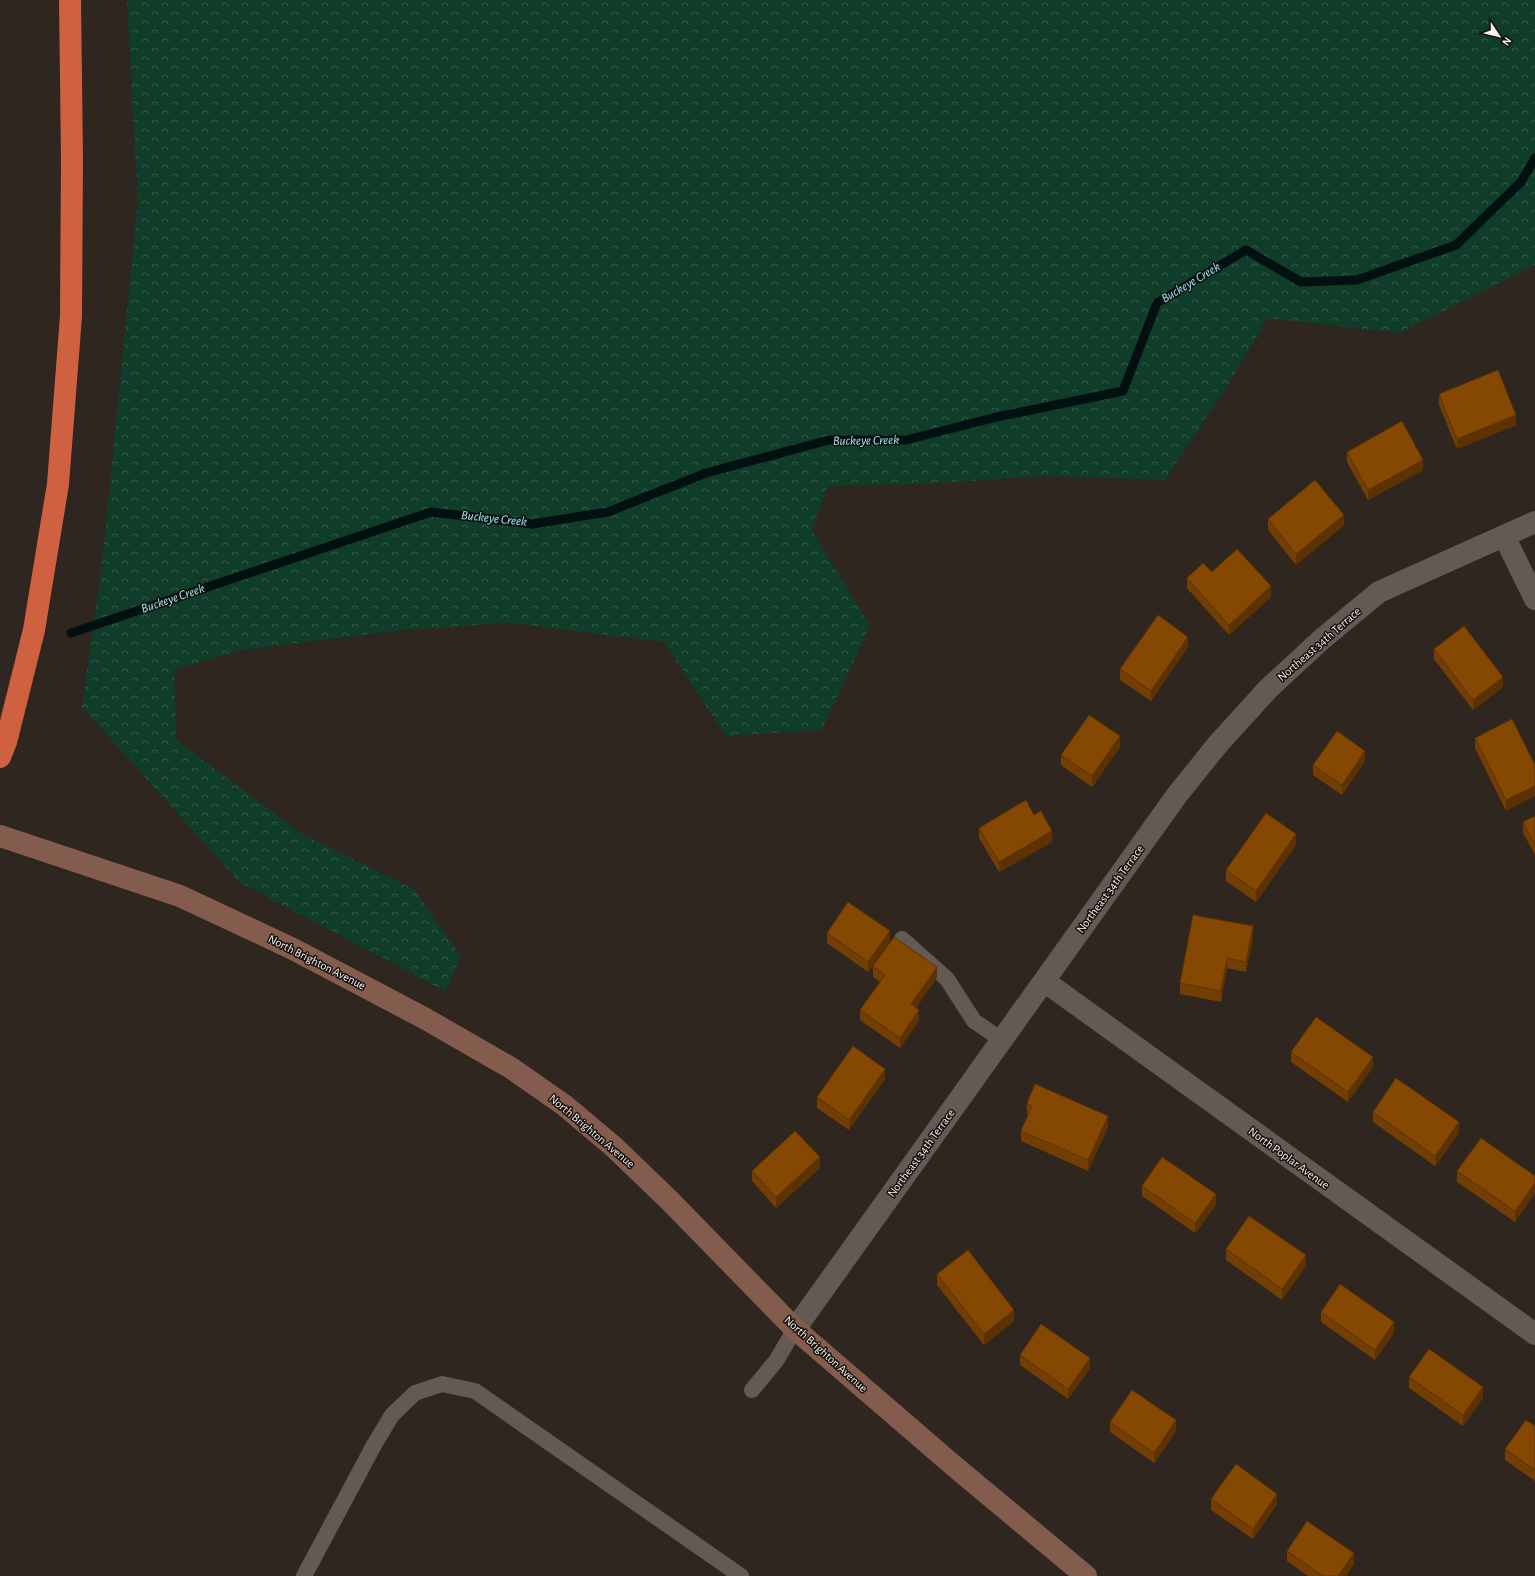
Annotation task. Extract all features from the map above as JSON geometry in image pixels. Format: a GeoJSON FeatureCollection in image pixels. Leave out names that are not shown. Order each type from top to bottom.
{"type":"FeatureCollection","features":[{"type":"Feature","properties":{"kind":"highway"},"geometry":{"type":"LineString","coordinates":[[0,757],[6,742],[34,630],[58,484],[71,316],[72,158],[70,0]]}},
{"type":"Feature","properties":{"kind":"main road","name":"North Brighton Avenue"},"geometry":{"type":"LineString","coordinates":[[0,836],[180,896],[293,949],[424,1018],[511,1068],[564,1105],[614,1147],[670,1201],[795,1329],[966,1476],[1086,1576]]}},
{"type":"Feature","properties":{"kind":"street","name":"Northeast 34th Terrace"},"geometry":{"type":"LineString","coordinates":[[795,1329],[1177,795],[1218,744],[1268,690],[1322,639],[1379,592],[1535,522]]}},
{"type":"Feature","properties":{"kind":"street"},"geometry":{"type":"LineString","coordinates":[[1504,536],[1535,599]]}},
{"type":"Feature","properties":{"kind":"street","name":"North Poplar Avenue"},"geometry":{"type":"LineString","coordinates":[[1044,981],[1535,1334]]}},
{"type":"Feature","properties":{"kind":"lane"},"geometry":{"type":"LineString","coordinates":[[902,939],[947,979],[974,1021],[1002,1040]]}},
{"type":"Feature","properties":{"kind":"lane"},"geometry":{"type":"LineString","coordinates":[[752,1390],[776,1361],[795,1329]]}},
{"type":"Feature","properties":{"kind":"lane"},"geometry":{"type":"LineString","coordinates":[[304,1576],[370,1452],[392,1415],[415,1393],[442,1384],[476,1391],[741,1576]]}},
{"type":"Feature","properties":{"kind":"green space"},"geometry":{"type":"Polygon","coordinates":[[[127,0],[1535,0],[1535,265],[1400,333],[1268,318],[1224,391],[1165,480],[1046,476],[941,483],[828,486],[812,530],[870,626],[822,730],[726,736],[664,642],[509,623],[403,630],[242,650],[174,670],[176,740],[303,835],[414,889],[461,957],[445,991],[239,882],[82,707],[103,556],[138,202],[127,0]]]}},
{"type":"Feature","properties":{"kind":"building"},"geometry":{"type":"Polygon","coordinates":[[[1498,370],[1516,415],[1457,439],[1439,394],[1498,370]]]}},
{"type":"Feature","properties":{"kind":"building"},"geometry":{"type":"Polygon","coordinates":[[[1402,421],[1423,460],[1368,490],[1347,452],[1402,421]]]}},
{"type":"Feature","properties":{"kind":"building"},"geometry":{"type":"Polygon","coordinates":[[[1315,480],[1344,515],[1296,554],[1268,519],[1315,480]]]}},
{"type":"Feature","properties":{"kind":"building"},"geometry":{"type":"Polygon","coordinates":[[[1237,549],[1271,586],[1229,625],[1187,578],[1203,563],[1212,572],[1237,549]]]}},
{"type":"Feature","properties":{"kind":"building"},"geometry":{"type":"Polygon","coordinates":[[[1158,615],[1188,637],[1151,691],[1120,669],[1158,615]]]}},
{"type":"Feature","properties":{"kind":"building"},"geometry":{"type":"Polygon","coordinates":[[[1464,626],[1503,677],[1473,700],[1434,649],[1464,626]]]}},
{"type":"Feature","properties":{"kind":"building"},"geometry":{"type":"Polygon","coordinates":[[[1089,715],[1120,736],[1092,776],[1061,755],[1089,715]]]}},
{"type":"Feature","properties":{"kind":"building"},"geometry":{"type":"Polygon","coordinates":[[[1512,719],[1535,765],[1535,786],[1506,800],[1475,738],[1512,719]]]}},
{"type":"Feature","properties":{"kind":"building"},"geometry":{"type":"Polygon","coordinates":[[[1337,731],[1365,751],[1342,785],[1313,765],[1337,731]]]}},
{"type":"Feature","properties":{"kind":"building"},"geometry":{"type":"Polygon","coordinates":[[[1026,800],[1034,815],[1041,811],[1052,831],[999,862],[979,828],[1026,800]]]}},
{"type":"Feature","properties":{"kind":"building"},"geometry":{"type":"Polygon","coordinates":[[[1266,813],[1296,834],[1256,891],[1226,870],[1266,813]]]}},
{"type":"Feature","properties":{"kind":"building"},"geometry":{"type":"Polygon","coordinates":[[[1535,816],[1535,845],[1523,822],[1535,816]]]}},
{"type":"Feature","properties":{"kind":"building"},"geometry":{"type":"Polygon","coordinates":[[[848,902],[890,931],[868,962],[827,933],[848,902]]]}},
{"type":"Feature","properties":{"kind":"building"},"geometry":{"type":"Polygon","coordinates":[[[1193,915],[1253,926],[1246,962],[1227,958],[1221,991],[1180,983],[1193,915]]]}},
{"type":"Feature","properties":{"kind":"building"},"geometry":{"type":"Polygon","coordinates":[[[894,937],[937,967],[911,1004],[919,1010],[900,1038],[860,1010],[885,975],[873,966],[894,937]]]}},
{"type":"Feature","properties":{"kind":"building"},"geometry":{"type":"Polygon","coordinates":[[[1316,1017],[1373,1057],[1348,1092],[1291,1052],[1316,1017]]]}},
{"type":"Feature","properties":{"kind":"building"},"geometry":{"type":"Polygon","coordinates":[[[853,1046],[885,1069],[849,1120],[817,1097],[853,1046]]]}},
{"type":"Feature","properties":{"kind":"building"},"geometry":{"type":"Polygon","coordinates":[[[1396,1078],[1459,1122],[1435,1156],[1373,1112],[1396,1078]]]}},
{"type":"Feature","properties":{"kind":"building"},"geometry":{"type":"Polygon","coordinates":[[[1035,1084],[1108,1116],[1088,1160],[1021,1131],[1032,1106],[1027,1103],[1035,1084]]]}},
{"type":"Feature","properties":{"kind":"building"},"geometry":{"type":"Polygon","coordinates":[[[795,1131],[820,1157],[776,1197],[752,1171],[795,1131]]]}},
{"type":"Feature","properties":{"kind":"building"},"geometry":{"type":"Polygon","coordinates":[[[1481,1138],[1535,1176],[1535,1183],[1515,1211],[1457,1171],[1481,1138]]]}},
{"type":"Feature","properties":{"kind":"building"},"geometry":{"type":"Polygon","coordinates":[[[1162,1157],[1216,1194],[1195,1223],[1142,1186],[1162,1157]]]}},
{"type":"Feature","properties":{"kind":"building"},"geometry":{"type":"Polygon","coordinates":[[[1249,1216],[1306,1255],[1282,1289],[1226,1249],[1249,1216]]]}},
{"type":"Feature","properties":{"kind":"building"},"geometry":{"type":"Polygon","coordinates":[[[968,1250],[1014,1310],[984,1334],[937,1274],[968,1250]]]}},
{"type":"Feature","properties":{"kind":"building"},"geometry":{"type":"Polygon","coordinates":[[[1340,1284],[1394,1322],[1375,1350],[1321,1312],[1340,1284]]]}},
{"type":"Feature","properties":{"kind":"building"},"geometry":{"type":"Polygon","coordinates":[[[1041,1324],[1090,1358],[1068,1389],[1020,1355],[1041,1324]]]}},
{"type":"Feature","properties":{"kind":"building"},"geometry":{"type":"Polygon","coordinates":[[[1429,1349],[1483,1387],[1463,1415],[1409,1377],[1429,1349]]]}},
{"type":"Feature","properties":{"kind":"building"},"geometry":{"type":"Polygon","coordinates":[[[1132,1390],[1176,1420],[1154,1453],[1110,1422],[1132,1390]]]}},
{"type":"Feature","properties":{"kind":"building"},"geometry":{"type":"Polygon","coordinates":[[[1526,1420],[1535,1426],[1535,1470],[1505,1449],[1526,1420]]]}},
{"type":"Feature","properties":{"kind":"building"},"geometry":{"type":"Polygon","coordinates":[[[1236,1464],[1277,1494],[1253,1529],[1211,1499],[1236,1464]]]}},
{"type":"Feature","properties":{"kind":"building"},"geometry":{"type":"Polygon","coordinates":[[[1307,1521],[1354,1553],[1338,1576],[1323,1576],[1287,1551],[1307,1521]]]}},
{"type":"Feature","properties":{"kind":"waterway","name":"Buckeye Creek"},"geometry":{"type":"LineString","coordinates":[[71,633],[431,512],[532,524],[608,512],[706,473],[829,440],[906,440],[997,417],[1123,391],[1157,303],[1246,250],[1301,282],[1357,280],[1456,245],[1521,182],[1535,158]]}}]}
